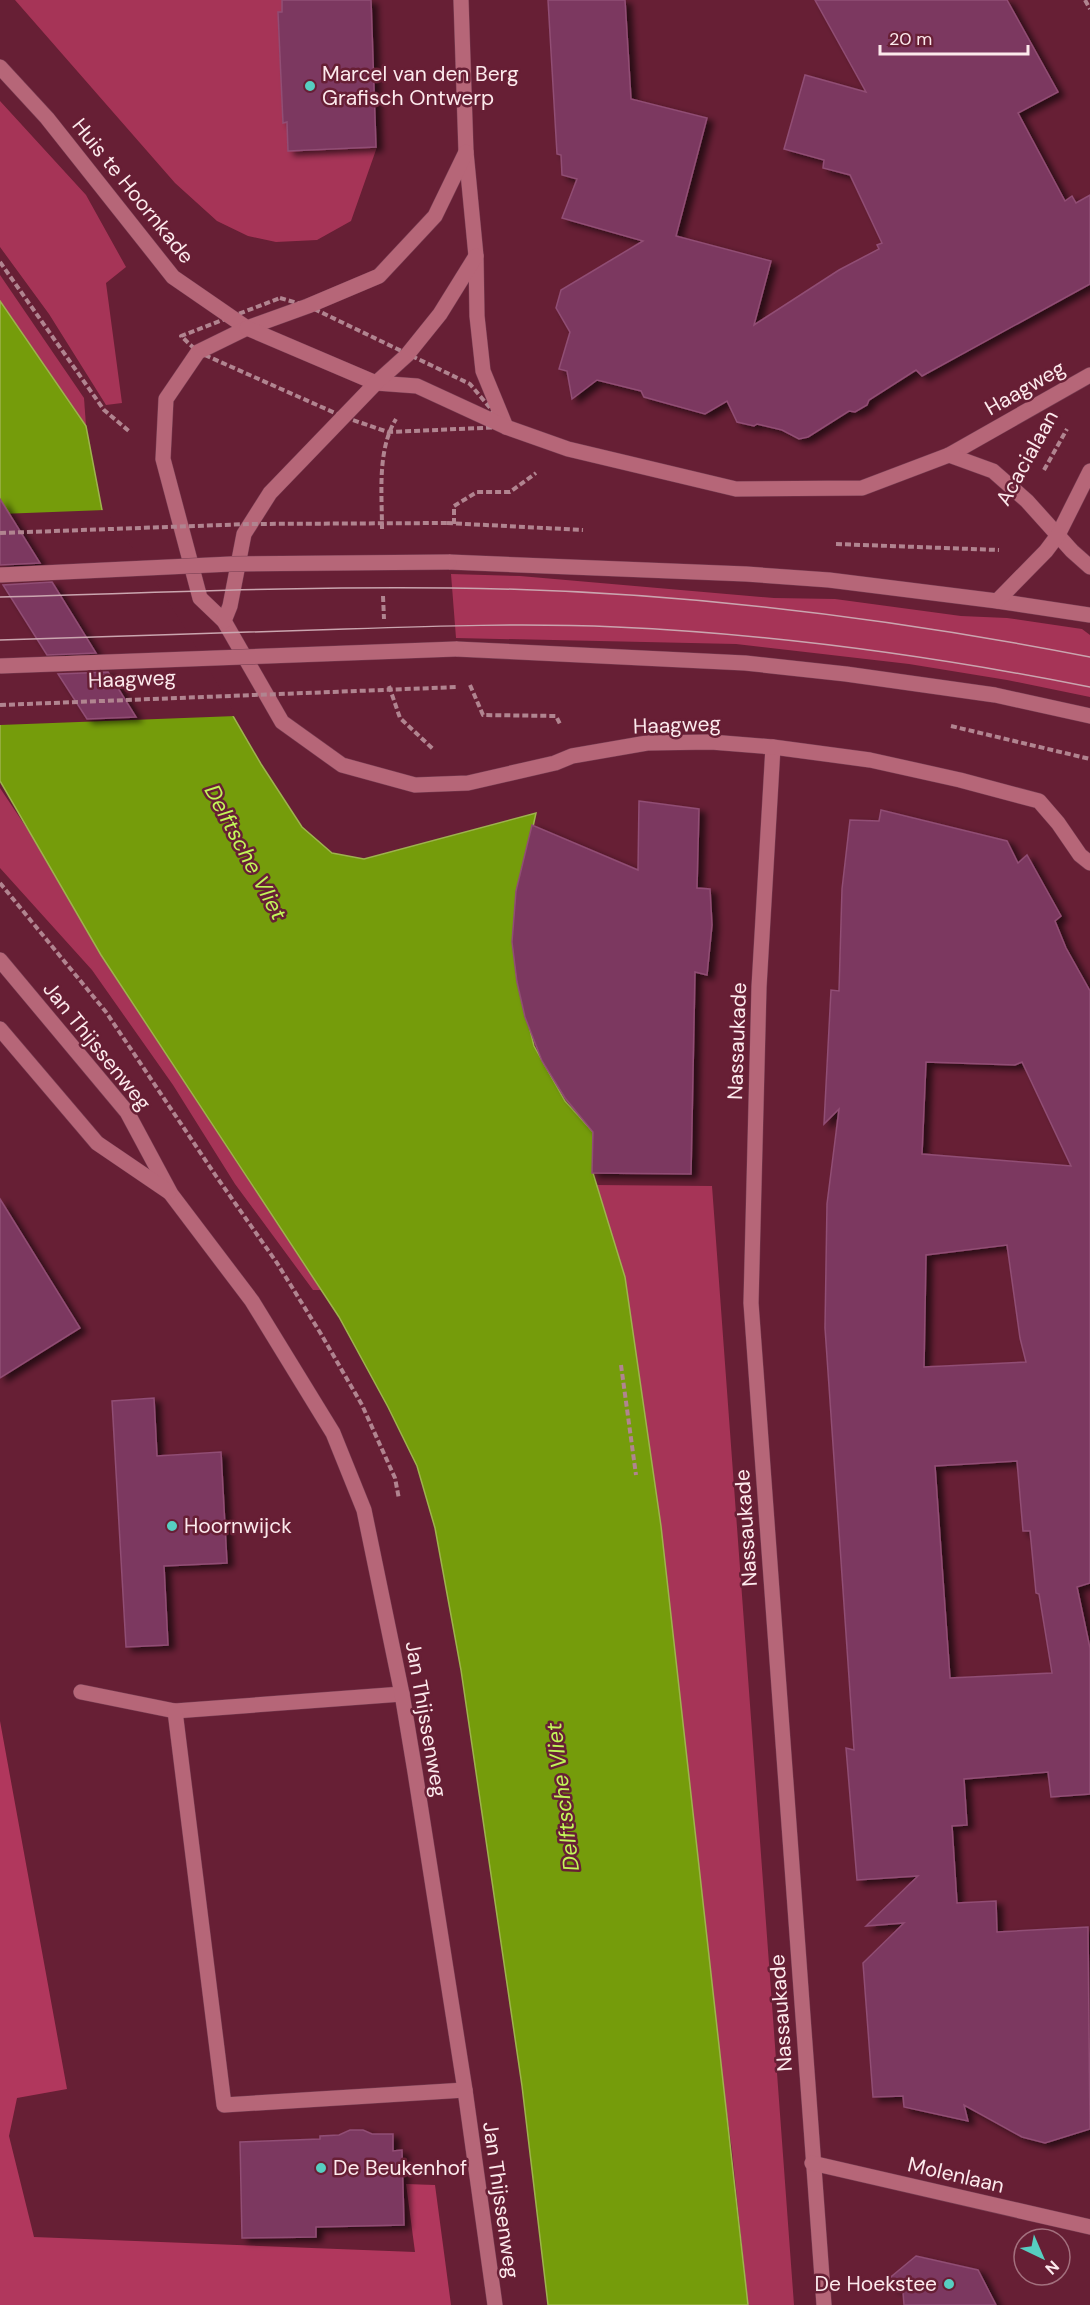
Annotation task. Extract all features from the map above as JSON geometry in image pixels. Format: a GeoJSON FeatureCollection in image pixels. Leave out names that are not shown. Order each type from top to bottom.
{"type":"FeatureCollection","features":[{"type":"Feature","properties":{"kind":"street"},"geometry":{"type":"LineString","coordinates":[[460,0],[466,152],[476,256],[477,316],[483,371],[506,427]]}},
{"type":"Feature","properties":{"kind":"street","name":"Huis te Hoornkade"},"geometry":{"type":"LineString","coordinates":[[0,67],[47,118],[173,277],[247,328]]}},
{"type":"Feature","properties":{"kind":"street"},"geometry":{"type":"LineString","coordinates":[[247,328],[308,306],[379,276],[435,216],[466,152]]}},
{"type":"Feature","properties":{"kind":"street"},"geometry":{"type":"LineString","coordinates":[[224,621],[230,606],[244,534],[270,494],[376,382],[407,355],[433,323],[476,256]]}},
{"type":"Feature","properties":{"kind":"street","name":"Haagweg"},"geometry":{"type":"LineString","coordinates":[[1090,375],[949,455],[862,488],[736,489],[568,449],[506,427],[417,386],[376,382],[247,328],[198,352],[166,399],[163,459],[200,598],[224,621],[282,722],[342,765],[415,785],[468,783],[572,756],[647,743],[711,742],[773,747],[870,760],[1039,801],[1058,823],[1080,855],[1090,863]]}},
{"type":"Feature","properties":{"kind":"street"},"geometry":{"type":"LineString","coordinates":[[949,455],[993,471],[1027,501],[1090,567]]}},
{"type":"Feature","properties":{"kind":"street"},"geometry":{"type":"LineString","coordinates":[[997,601],[1046,551],[1058,535],[1090,471]]}},
{"type":"Feature","properties":{"kind":"street"},"geometry":{"type":"LineString","coordinates":[[0,574],[231,564],[449,562],[829,580],[1090,615]]}},
{"type":"Feature","properties":{"kind":"street","name":"Haagweg"},"geometry":{"type":"LineString","coordinates":[[0,666],[456,649],[722,662],[812,670],[995,694],[1090,716]]}},
{"type":"Feature","properties":{"kind":"street","name":"Nassaukade"},"geometry":{"type":"LineString","coordinates":[[773,747],[759,987],[751,1303],[824,2305]]}},
{"type":"Feature","properties":{"kind":"street","name":"Jan Thijssenweg"},"geometry":{"type":"LineString","coordinates":[[0,960],[127,1112],[171,1194],[252,1301],[333,1433],[364,1510],[402,1694],[465,2090],[495,2305]]}},
{"type":"Feature","properties":{"kind":"street","name":"Jan Thijssenweg"},"geometry":{"type":"LineString","coordinates":[[0,1029],[97,1143],[171,1194]]}},
{"type":"Feature","properties":{"kind":"street"},"geometry":{"type":"LineString","coordinates":[[81,1692],[175,1711],[402,1694]]}},
{"type":"Feature","properties":{"kind":"street"},"geometry":{"type":"LineString","coordinates":[[175,1711],[224,2105],[465,2090]]}},
{"type":"Feature","properties":{"kind":"street","name":"Molenlaan"},"geometry":{"type":"LineString","coordinates":[[813,2163],[1090,2227]]}},
{"type":"Feature","properties":{"kind":"path"},"geometry":{"type":"LineString","coordinates":[[1085,0],[1090,9]]}},
{"type":"Feature","properties":{"kind":"path"},"geometry":{"type":"LineString","coordinates":[[0,262],[104,410],[163,459]]}},
{"type":"Feature","properties":{"kind":"path"},"geometry":{"type":"LineString","coordinates":[[198,352],[344,417],[388,432]]}},
{"type":"Feature","properties":{"kind":"path","name":"Acacialaan"},"geometry":{"type":"LineString","coordinates":[[1027,501],[1070,423]]}},
{"type":"Feature","properties":{"kind":"path"},"geometry":{"type":"LineString","coordinates":[[454,524],[454,506],[477,492],[510,492]]}},
{"type":"Feature","properties":{"kind":"path"},"geometry":{"type":"LineString","coordinates":[[0,533],[250,524],[447,523]]}},
{"type":"Feature","properties":{"kind":"path"},"geometry":{"type":"LineString","coordinates":[[481,684],[469,684],[483,715],[519,716]]}},
{"type":"Feature","properties":{"kind":"path","name":"Haagweg"},"geometry":{"type":"LineString","coordinates":[[0,705],[458,687]]}},
{"type":"Feature","properties":{"kind":"path"},"geometry":{"type":"LineString","coordinates":[[947,725],[1090,759]]}},
{"type":"Feature","properties":{"kind":"path"},"geometry":{"type":"LineString","coordinates":[[621,1365],[636,1475]]}},
{"type":"Feature","properties":{"kind":"shaded area"},"geometry":{"type":"Polygon","coordinates":[[[15,0],[282,0],[289,151],[377,147],[351,221],[317,240],[276,242],[248,236],[217,221],[175,183],[15,0]]]}},
{"type":"Feature","properties":{"kind":"shaded area"},"geometry":{"type":"Polygon","coordinates":[[[0,101],[86,195],[126,267],[106,283],[122,403],[106,405],[49,314],[0,247],[0,101]]]}},
{"type":"Feature","properties":{"kind":"shaded area"},"geometry":{"type":"Polygon","coordinates":[[[0,275],[84,398],[86,426],[0,301],[0,275]]]}},
{"type":"Feature","properties":{"kind":"shaded area"},"geometry":{"type":"Polygon","coordinates":[[[451,574],[520,576],[774,598],[835,599],[961,616],[1007,618],[1082,629],[1090,635],[1090,697],[1007,680],[909,664],[736,644],[456,638],[451,574]]]}},
{"type":"Feature","properties":{"kind":"shaded area"},"geometry":{"type":"Polygon","coordinates":[[[0,788],[128,980],[323,1290],[313,1290],[235,1184],[173,1085],[92,970],[0,868],[0,788]]]}},
{"type":"Feature","properties":{"kind":"shaded area"},"geometry":{"type":"Polygon","coordinates":[[[596,1185],[712,1186],[794,2305],[748,2305],[732,2150],[596,1185]]]}},
{"type":"Feature","properties":{"kind":"shaded area"},"geometry":{"type":"Polygon","coordinates":[[[0,1721],[67,2089],[17,2098],[9,2136],[34,2237],[415,2252],[406,2184],[435,2185],[451,2305],[0,2305],[0,1721]]]}},
{"type":"Feature","properties":{"kind":"water","name":"Delftsche Vliet"},"geometry":{"type":"Polygon","coordinates":[[[0,301],[86,426],[102,510],[183,630],[261,764],[302,827],[332,853],[364,859],[536,813],[520,886],[516,973],[534,1046],[565,1101],[593,1132],[593,1173],[625,1277],[661,1526],[748,2305],[548,2305],[522,2086],[461,1670],[435,1528],[417,1466],[339,1317],[101,955],[0,781],[0,301]]]}},
{"type":"Feature","properties":{"kind":"pier"},"geometry":{"type":"Polygon","coordinates":[[[105,510],[140,558],[185,628],[236,716],[0,725],[0,514],[105,510]]]}},
{"type":"Feature","properties":{"kind":"building"},"geometry":{"type":"Polygon","coordinates":[[[282,0],[371,0],[376,147],[288,151],[287,122],[283,123],[278,12],[282,12],[282,0]]]}},
{"type":"Feature","properties":{"kind":"building"},"geometry":{"type":"Polygon","coordinates":[[[548,0],[625,0],[631,99],[707,118],[676,236],[771,261],[754,325],[839,270],[879,249],[877,245],[882,243],[850,175],[823,168],[824,160],[784,149],[805,75],[866,92],[815,0],[1007,0],[1058,92],[1018,113],[1065,201],[1072,196],[1076,203],[1090,195],[1090,284],[922,376],[916,370],[869,400],[867,405],[855,412],[849,411],[808,437],[799,439],[782,430],[737,422],[727,401],[705,414],[644,397],[641,391],[597,380],[572,399],[567,371],[559,369],[570,332],[556,308],[561,290],[643,241],[562,218],[577,179],[562,175],[561,155],[557,154],[548,0]]]}},
{"type":"Feature","properties":{"kind":"building"},"geometry":{"type":"Polygon","coordinates":[[[0,499],[40,563],[0,565],[0,499]]]}},
{"type":"Feature","properties":{"kind":"building"},"geometry":{"type":"Polygon","coordinates":[[[52,582],[96,653],[47,655],[3,585],[52,582]]]}},
{"type":"Feature","properties":{"kind":"building"},"geometry":{"type":"Polygon","coordinates":[[[108,672],[136,717],[87,719],[58,674],[108,672]]]}},
{"type":"Feature","properties":{"kind":"building"},"geometry":{"type":"Polygon","coordinates":[[[639,801],[699,809],[697,888],[710,889],[712,925],[707,975],[695,972],[691,1174],[592,1173],[593,1132],[565,1098],[542,1061],[525,1017],[517,982],[512,942],[516,891],[532,825],[638,870],[639,801]]]}},
{"type":"Feature","properties":{"kind":"building"},"geometry":{"type":"Polygon","coordinates":[[[881,810],[1007,841],[1018,863],[1027,855],[1061,916],[1055,921],[1066,948],[1090,991],[1090,1583],[1077,1587],[1090,1648],[1090,1794],[1051,1797],[1048,1772],[964,1779],[967,1825],[952,1826],[957,1903],[996,1901],[997,1932],[1088,1927],[1090,2129],[1045,2143],[1022,2137],[964,2105],[968,2121],[904,2107],[903,2096],[873,2097],[863,1963],[904,1923],[866,1926],[918,1876],[857,1880],[846,1748],[854,1750],[825,1328],[827,1204],[839,1109],[824,1124],[831,990],[839,991],[842,889],[850,820],[879,821],[881,810]],[[926,1062],[922,1154],[1071,1166],[1022,1062],[1015,1065],[926,1062]],[[1007,1245],[926,1255],[924,1367],[1026,1362],[1020,1338],[1007,1245]],[[1017,1461],[935,1466],[950,1678],[1052,1673],[1039,1594],[1036,1593],[1030,1531],[1023,1531],[1017,1461]]]}},
{"type":"Feature","properties":{"kind":"building"},"geometry":{"type":"Polygon","coordinates":[[[0,1199],[80,1328],[0,1378],[0,1199]]]}},
{"type":"Feature","properties":{"kind":"building","name":"Hoornwijck"},"geometry":{"type":"Polygon","coordinates":[[[154,1398],[157,1456],[221,1452],[227,1563],[164,1566],[168,1645],[126,1647],[112,1401],[154,1398]]]}},
{"type":"Feature","properties":{"kind":"building","name":"De Beukenhof"},"geometry":{"type":"Polygon","coordinates":[[[350,2130],[363,2130],[372,2134],[393,2134],[393,2151],[402,2150],[404,2225],[316,2227],[316,2237],[242,2238],[240,2142],[320,2139],[320,2136],[339,2135],[350,2130]]]}},
{"type":"Feature","properties":{"kind":"building","name":"De Hoekstee"},"geometry":{"type":"Polygon","coordinates":[[[916,2256],[978,2270],[996,2305],[904,2305],[903,2292],[886,2281],[916,2256]]]}},
{"type":"Feature","properties":{"kind":"tram line"},"geometry":{"type":"LineString","coordinates":[[0,597],[338,588],[451,588],[612,594],[692,600],[852,618],[932,629],[1090,657]]}},
{"type":"Feature","properties":{"kind":"tram line"},"geometry":{"type":"LineString","coordinates":[[0,640],[447,626],[616,627],[735,635],[854,648],[1090,687]]}},
{"type":"Feature","properties":{"kind":"place","name":"Marcel van den Berg Grafisch Ontwerp"},"geometry":{"type":"Point","coordinates":[310,86]}},
{"type":"Feature","properties":{"kind":"place","name":"Hoornwijck"},"geometry":{"type":"Point","coordinates":[172,1526]}},
{"type":"Feature","properties":{"kind":"place","name":"De Beukenhof"},"geometry":{"type":"Point","coordinates":[321,2168]}},
{"type":"Feature","properties":{"kind":"place","name":"De Hoekstee"},"geometry":{"type":"Point","coordinates":[949,2284]}}]}
